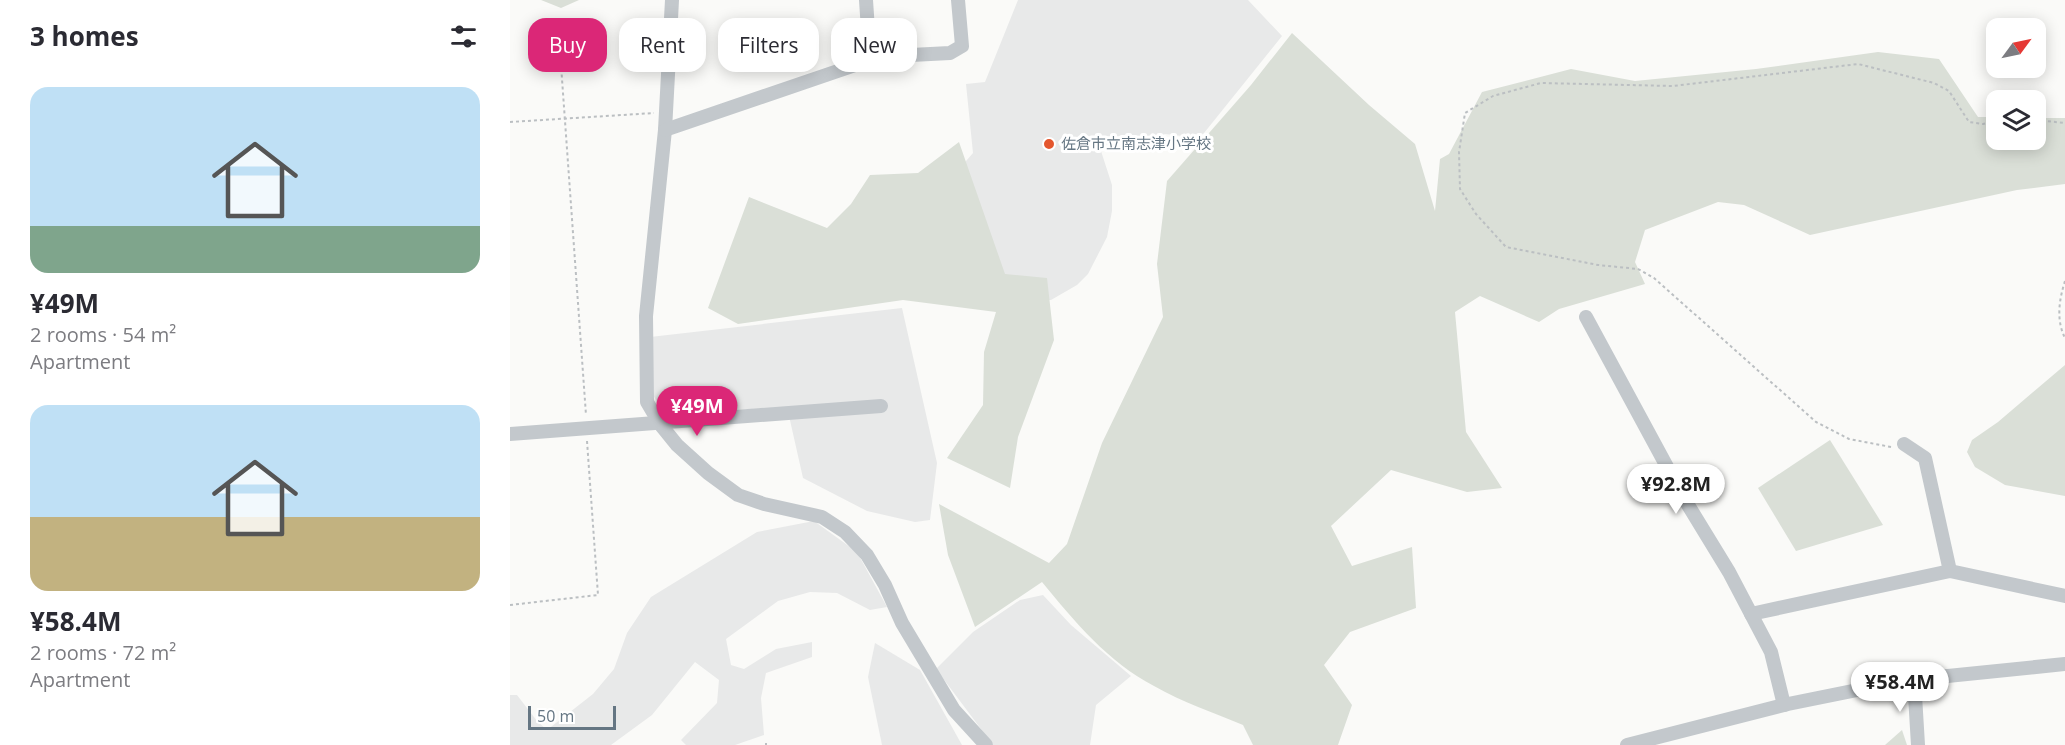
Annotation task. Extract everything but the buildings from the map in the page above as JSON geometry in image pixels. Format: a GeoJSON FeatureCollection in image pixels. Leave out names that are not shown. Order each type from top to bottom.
{"type":"FeatureCollection","features":[{"type":"Feature","properties":{"kind":"street"},"geometry":{"type":"LineString","coordinates":[[672,0],[665,130],[646,316],[647,402],[660,424],[685,452],[708,474],[738,495],[764,504],[822,517],[845,532],[867,555],[885,585],[902,623],[954,710],[986,745]]}},
{"type":"Feature","properties":{"kind":"street"},"geometry":{"type":"LineString","coordinates":[[866,0],[867,18]]}},
{"type":"Feature","properties":{"kind":"street"},"geometry":{"type":"LineString","coordinates":[[917,55],[950,53],[962,46],[958,0]]}},
{"type":"Feature","properties":{"kind":"street"},"geometry":{"type":"LineString","coordinates":[[665,130],[835,72]]}},
{"type":"Feature","properties":{"kind":"street"},"geometry":{"type":"LineString","coordinates":[[1586,317],[1685,500],[1729,572],[1771,652],[1784,705]]}},
{"type":"Feature","properties":{"kind":"street"},"geometry":{"type":"LineString","coordinates":[[510,434],[880,406]]}},
{"type":"Feature","properties":{"kind":"street"},"geometry":{"type":"LineString","coordinates":[[1898,446],[1925,458],[1950,571]]}},
{"type":"Feature","properties":{"kind":"street"},"geometry":{"type":"LineString","coordinates":[[1751,614],[1950,571],[2065,596]]}},
{"type":"Feature","properties":{"kind":"street"},"geometry":{"type":"LineString","coordinates":[[1627,745],[1784,705],[1914,680],[2065,664]]}},
{"type":"Feature","properties":{"kind":"street"},"geometry":{"type":"LineString","coordinates":[[1914,680],[1918,745]]}},
{"type":"Feature","properties":{"kind":"path"},"geometry":{"type":"LineString","coordinates":[[1898,446],[1849,439],[1816,422],[1654,278],[1638,269],[1598,265],[1506,247],[1476,214],[1460,189],[1459,152],[1466,113],[1493,96],[1541,82],[1672,86],[1858,64],[1934,83],[1949,91],[1970,122],[1986,123]]}},
{"type":"Feature","properties":{"kind":"path"},"geometry":{"type":"LineString","coordinates":[[510,606],[598,595],[562,72]]}},
{"type":"Feature","properties":{"kind":"path"},"geometry":{"type":"LineString","coordinates":[[510,122],[666,113]]}},
{"type":"Feature","properties":{"kind":"path"},"geometry":{"type":"LineString","coordinates":[[2046,121],[2065,123]]}},
{"type":"Feature","properties":{"kind":"path"},"geometry":{"type":"LineString","coordinates":[[2065,281],[2059,299],[2061,329],[2065,338]]}},
{"type":"Feature","properties":{"kind":"shaded area"},"geometry":{"type":"Polygon","coordinates":[[[541,0],[579,0],[561,8],[541,0]]]}},
{"type":"Feature","properties":{"kind":"shaded area","name":"佐倉市立南志津小学校"},"geometry":{"type":"Polygon","coordinates":[[[1018,0],[1248,0],[1282,36],[1200,138],[1165,134],[1101,151],[1112,185],[1112,211],[1107,237],[1088,274],[1077,285],[1051,300],[1023,301],[999,284],[960,168],[973,153],[966,84],[985,82],[1018,0]]]}},
{"type":"Feature","properties":{"kind":"shaded area"},"geometry":{"type":"Polygon","coordinates":[[[1292,33],[1369,105],[1415,144],[1435,211],[1440,159],[1449,154],[1482,92],[1571,69],[1635,81],[1756,69],[1878,52],[1939,59],[1978,117],[1986,117],[1986,150],[2046,150],[2046,118],[2065,118],[2065,184],[2017,190],[1810,235],[1744,205],[1718,202],[1645,230],[1635,262],[1645,284],[1559,309],[1539,322],[1480,296],[1455,312],[1466,432],[1502,488],[1467,492],[1391,470],[1331,526],[1352,566],[1412,547],[1416,608],[1350,632],[1324,665],[1352,705],[1338,745],[1253,745],[1243,725],[1165,692],[1122,665],[1093,640],[1042,582],[975,627],[948,555],[939,504],[1049,563],[1067,544],[1102,443],[1163,317],[1157,264],[1167,181],[1251,85],[1292,33]]]}},
{"type":"Feature","properties":{"kind":"shaded area"},"geometry":{"type":"Polygon","coordinates":[[[959,142],[1005,274],[1047,278],[1054,340],[1018,437],[1010,488],[947,458],[983,405],[984,352],[996,312],[903,300],[738,324],[708,308],[749,197],[827,228],[851,204],[870,175],[918,173],[959,142]]]}},
{"type":"Feature","properties":{"kind":"shaded area"},"geometry":{"type":"Polygon","coordinates":[[[902,308],[937,463],[930,520],[915,522],[867,511],[803,478],[787,407],[664,414],[652,393],[650,337],[902,308]]]}},
{"type":"Feature","properties":{"kind":"shaded area"},"geometry":{"type":"Polygon","coordinates":[[[2065,365],[2065,496],[2005,485],[1975,467],[1967,452],[1972,440],[1998,422],[2065,365]]]}},
{"type":"Feature","properties":{"kind":"shaded area"},"geometry":{"type":"Polygon","coordinates":[[[1830,440],[1883,525],[1796,551],[1758,488],[1830,440]]]}},
{"type":"Feature","properties":{"kind":"shaded area"},"geometry":{"type":"Polygon","coordinates":[[[814,521],[857,552],[887,607],[870,610],[837,593],[810,592],[778,601],[726,639],[731,665],[744,669],[776,649],[812,642],[812,657],[766,673],[761,698],[764,735],[735,745],[686,745],[681,740],[717,703],[719,680],[695,662],[652,715],[611,745],[510,745],[510,695],[517,695],[547,730],[593,694],[614,669],[627,633],[651,597],[757,532],[814,521]]]}},
{"type":"Feature","properties":{"kind":"shaded area"},"geometry":{"type":"Polygon","coordinates":[[[1043,595],[1071,625],[1131,676],[1096,705],[1090,745],[993,745],[936,669],[973,632],[1020,600],[1043,595]]]}},
{"type":"Feature","properties":{"kind":"shaded area"},"geometry":{"type":"Polygon","coordinates":[[[875,643],[920,670],[962,745],[882,745],[868,677],[875,643]]]}},
{"type":"Feature","properties":{"kind":"shaded area"},"geometry":{"type":"Polygon","coordinates":[[[1902,730],[1907,745],[1885,745],[1902,730]]]}},
{"type":"Feature","properties":{"kind":"place","name":"佐倉市立南志津小学校"},"geometry":{"type":"Point","coordinates":[1049,144]}}]}
